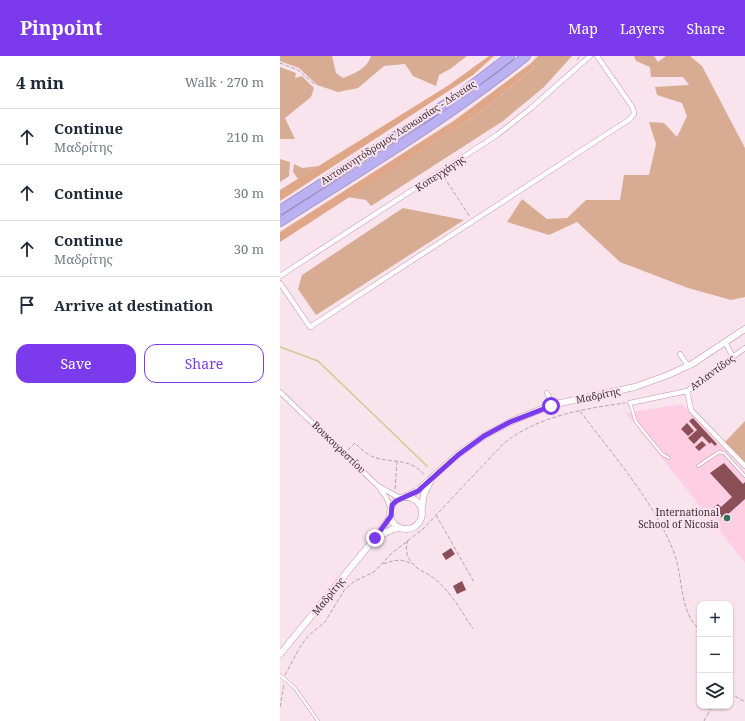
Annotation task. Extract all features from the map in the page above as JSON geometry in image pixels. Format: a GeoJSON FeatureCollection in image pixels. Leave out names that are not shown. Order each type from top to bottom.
{"type":"FeatureCollection","features":[{"type":"Feature","properties":{"kind":"highway"},"geometry":{"type":"LineString","coordinates":[[280,210],[455,98],[510,56]]}},
{"type":"Feature","properties":{"kind":"highway","name":"Αυτοκινητόδρομος Λευκωσίας - Δένειας"},"geometry":{"type":"LineString","coordinates":[[280,222],[445,116],[526,56]]}},
{"type":"Feature","properties":{"kind":"street"},"geometry":{"type":"LineString","coordinates":[[562,80],[585,56]]}},
{"type":"Feature","properties":{"kind":"street","name":"Κοπεγχάγης"},"geometry":{"type":"LineString","coordinates":[[280,276],[486,143],[530,109],[590,56]]}},
{"type":"Feature","properties":{"kind":"street"},"geometry":{"type":"LineString","coordinates":[[280,283],[310,327],[630,119],[634,114],[633,108],[597,56]]}},
{"type":"Feature","properties":{"kind":"street","name":"Μαδρίτης"},"geometry":{"type":"LineString","coordinates":[[403,497],[418,491],[458,455],[484,436],[510,422],[553,405],[635,387],[688,366],[745,329]]}},
{"type":"Feature","properties":{"kind":"street"},"geometry":{"type":"LineString","coordinates":[[725,342],[733,357]]}},
{"type":"Feature","properties":{"kind":"street","name":"Ατλαντίδος"},"geometry":{"type":"LineString","coordinates":[[630,403],[687,391],[745,348]]}},
{"type":"Feature","properties":{"kind":"street"},"geometry":{"type":"LineString","coordinates":[[680,354],[688,366]]}},
{"type":"Feature","properties":{"kind":"street"},"geometry":{"type":"LineString","coordinates":[[687,391],[692,410],[745,466]]}},
{"type":"Feature","properties":{"kind":"street","name":"Βουκουρεστίου"},"geometry":{"type":"LineString","coordinates":[[280,392],[378,486],[403,497]]}},
{"type":"Feature","properties":{"kind":"street"},"geometry":{"type":"LineString","coordinates":[[547,393],[553,405]]}},
{"type":"Feature","properties":{"kind":"street","name":"Μαδρίτης"},"geometry":{"type":"LineString","coordinates":[[422,508],[424,494],[433,477]]}},
{"type":"Feature","properties":{"kind":"street"},"geometry":{"type":"LineString","coordinates":[[378,486],[386,497],[391,509],[391,516],[396,525],[400,528],[410,528],[415,526],[422,518],[422,508],[415,499],[403,497],[396,501],[391,509]]}},
{"type":"Feature","properties":{"kind":"street","name":"Μαδρίτης"},"geometry":{"type":"LineString","coordinates":[[280,654],[375,538],[391,516]]}},
{"type":"Feature","properties":{"kind":"street","name":"Μαδρίτης"},"geometry":{"type":"LineString","coordinates":[[375,538],[388,531],[400,528]]}},
{"type":"Feature","properties":{"kind":"lane"},"geometry":{"type":"LineString","coordinates":[[630,403],[636,422],[662,454],[669,458]]}},
{"type":"Feature","properties":{"kind":"lane"},"geometry":{"type":"LineString","coordinates":[[698,466],[719,452],[724,453],[745,476]]}},
{"type":"Feature","properties":{"kind":"lane"},"geometry":{"type":"LineString","coordinates":[[280,675],[295,688],[318,721]]}},
{"type":"Feature","properties":{"kind":"path"},"geometry":{"type":"LineString","coordinates":[[280,63],[298,70],[314,84]]}},
{"type":"Feature","properties":{"kind":"path"},"geometry":{"type":"LineString","coordinates":[[444,177],[471,220]]}},
{"type":"Feature","properties":{"kind":"path"},"geometry":{"type":"LineString","coordinates":[[280,707],[284,678],[300,646],[309,635],[325,622],[345,589],[355,581],[374,572],[408,539],[423,529],[504,443],[519,431],[544,420],[580,410],[630,403]]}},
{"type":"Feature","properties":{"kind":"path"},"geometry":{"type":"LineString","coordinates":[[580,410],[646,499],[673,549],[679,566],[687,615],[697,627]]}},
{"type":"Feature","properties":{"kind":"path"},"geometry":{"type":"LineString","coordinates":[[348,450],[355,443],[371,456],[397,460],[415,467],[425,476]]}},
{"type":"Feature","properties":{"kind":"path"},"geometry":{"type":"LineString","coordinates":[[395,490],[397,460]]}},
{"type":"Feature","properties":{"kind":"path"},"geometry":{"type":"LineString","coordinates":[[436,514],[474,582]]}},
{"type":"Feature","properties":{"kind":"path"},"geometry":{"type":"LineString","coordinates":[[408,539],[406,546],[407,555],[413,564]]}},
{"type":"Feature","properties":{"kind":"path"},"geometry":{"type":"LineString","coordinates":[[382,564],[397,559],[405,560],[434,578],[444,587],[473,629]]}},
{"type":"Feature","properties":{"kind":"path"},"geometry":{"type":"LineString","coordinates":[[733,695],[745,702]]}},
{"type":"Feature","properties":{"kind":"path"},"geometry":{"type":"LineString","coordinates":[[704,721],[710,709]]}},
{"type":"Feature","properties":{"kind":"shaded area"},"geometry":{"type":"Polygon","coordinates":[[[280,56],[332,56],[336,73],[343,78],[364,67],[371,56],[467,56],[450,69],[439,75],[436,86],[413,76],[405,64],[384,66],[358,88],[338,92],[317,85],[299,68],[280,61],[280,56]]]}},
{"type":"Feature","properties":{"kind":"shaded area"},"geometry":{"type":"Polygon","coordinates":[[[489,56],[494,56],[473,75],[280,201],[280,190],[449,85],[489,56]]]}},
{"type":"Feature","properties":{"kind":"shaded area"},"geometry":{"type":"Polygon","coordinates":[[[538,56],[572,56],[544,87],[503,121],[371,206],[366,200],[348,197],[479,113],[535,67],[530,64],[538,56]]]}},
{"type":"Feature","properties":{"kind":"shaded area"},"geometry":{"type":"Polygon","coordinates":[[[634,56],[654,56],[658,62],[666,56],[690,56],[702,66],[745,148],[745,297],[731,300],[688,288],[620,262],[577,222],[549,235],[507,222],[522,199],[547,219],[567,218],[586,200],[620,200],[624,175],[649,175],[656,144],[649,122],[664,123],[677,137],[687,116],[682,103],[657,95],[655,87],[689,85],[683,77],[651,77],[650,67],[636,61],[634,56]]]}},
{"type":"Feature","properties":{"kind":"shaded area"},"geometry":{"type":"Polygon","coordinates":[[[530,64],[535,67],[479,113],[280,242],[280,232],[455,120],[530,64]]]}},
{"type":"Feature","properties":{"kind":"shaded area"},"geometry":{"type":"Polygon","coordinates":[[[280,67],[296,73],[295,78],[302,76],[314,88],[311,97],[285,118],[295,139],[280,139],[280,67]]]}},
{"type":"Feature","properties":{"kind":"shaded area"},"geometry":{"type":"Polygon","coordinates":[[[280,159],[290,162],[289,176],[280,182],[280,159]]]}},
{"type":"Feature","properties":{"kind":"shaded area"},"geometry":{"type":"Polygon","coordinates":[[[294,164],[302,168],[319,166],[298,179],[293,172],[294,164]]]}},
{"type":"Feature","properties":{"kind":"shaded area"},"geometry":{"type":"Polygon","coordinates":[[[403,208],[464,220],[316,315],[298,289],[302,275],[403,208]]]}},
{"type":"Feature","properties":{"kind":"shaded area","name":"International School of Nicosia"},"geometry":{"type":"Polygon","coordinates":[[[682,404],[745,473],[745,563],[626,413],[682,404]]]}},
{"type":"Feature","properties":{"kind":"shaded area"},"geometry":{"type":"Polygon","coordinates":[[[745,421],[745,462],[725,442],[745,421]]]}},
{"type":"Feature","properties":{"kind":"building"},"geometry":{"type":"Polygon","coordinates":[[[693,418],[717,444],[715,446],[711,442],[710,444],[702,436],[694,444],[688,438],[697,430],[689,421],[693,418]]]}},
{"type":"Feature","properties":{"kind":"building"},"geometry":{"type":"Polygon","coordinates":[[[687,423],[694,431],[688,436],[681,429],[687,423]]]}},
{"type":"Feature","properties":{"kind":"building"},"geometry":{"type":"Polygon","coordinates":[[[702,441],[706,445],[699,451],[695,447],[702,441]]]}},
{"type":"Feature","properties":{"kind":"building"},"geometry":{"type":"Polygon","coordinates":[[[724,463],[743,484],[745,482],[745,499],[725,517],[723,516],[720,518],[712,509],[718,504],[721,507],[732,497],[710,473],[724,463]]]}},
{"type":"Feature","properties":{"kind":"building"},"geometry":{"type":"Polygon","coordinates":[[[451,548],[455,554],[446,560],[442,554],[451,548]]]}},
{"type":"Feature","properties":{"kind":"building"},"geometry":{"type":"Polygon","coordinates":[[[462,581],[466,590],[457,594],[453,586],[462,581]]]}},
{"type":"Feature","properties":{"kind":"waterway"},"geometry":{"type":"LineString","coordinates":[[280,347],[318,361],[427,466]]}},
{"type":"Feature","properties":{"kind":"place","name":"International School of Nicosia"},"geometry":{"type":"Point","coordinates":[727,518]}},
{"type":"Feature","properties":{"kind":"route"},"geometry":{"type":"LineString","coordinates":[[375,538],[391,516],[392,505],[400,498],[418,491],[443,467],[484,436],[510,422],[551,406]]}}]}
